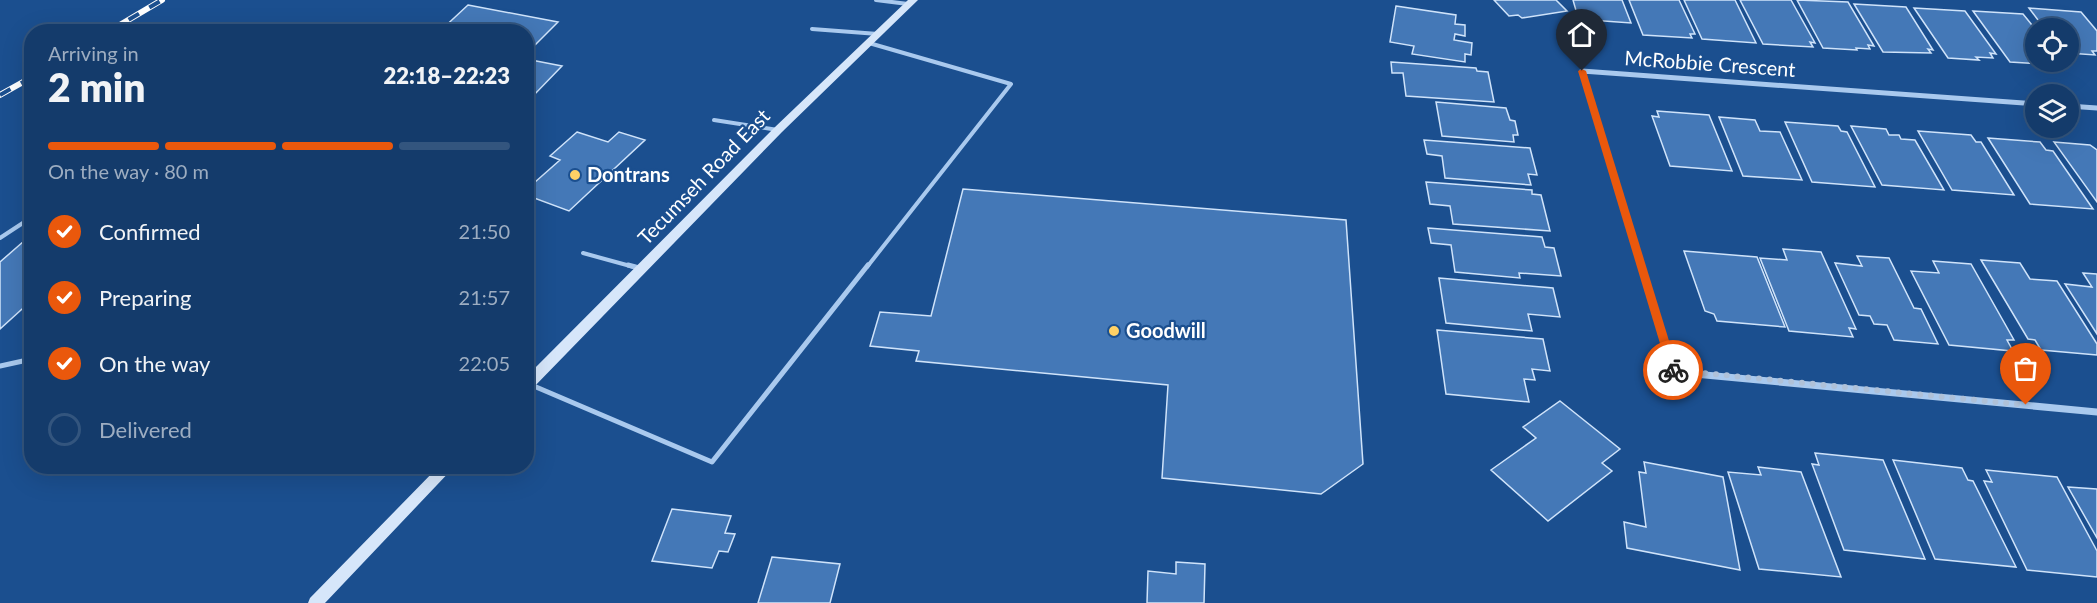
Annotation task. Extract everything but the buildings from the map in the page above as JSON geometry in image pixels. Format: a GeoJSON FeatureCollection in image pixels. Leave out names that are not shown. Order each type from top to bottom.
{"type":"FeatureCollection","features":[{"type":"Feature","properties":{"kind":"main road","name":"Tecumseh Road East"},"geometry":{"type":"LineString","coordinates":[[534,377],[778,130],[911,2]]}},
{"type":"Feature","properties":{"kind":"main road"},"geometry":{"type":"LineString","coordinates":[[315,603],[440,474]]}},
{"type":"Feature","properties":{"kind":"street","name":"McRobbie Crescent"},"geometry":{"type":"LineString","coordinates":[[2025,103],[1582,71],[1673,372],[2097,412]]}},
{"type":"Feature","properties":{"kind":"street"},"geometry":{"type":"LineString","coordinates":[[2079,107],[2097,108]]}},
{"type":"Feature","properties":{"kind":"lane"},"geometry":{"type":"LineString","coordinates":[[876,0],[911,2]]}},
{"type":"Feature","properties":{"kind":"lane"},"geometry":{"type":"LineString","coordinates":[[812,28],[878,34]]}},
{"type":"Feature","properties":{"kind":"lane"},"geometry":{"type":"LineString","coordinates":[[534,387],[712,462],[1011,84],[868,43]]}},
{"type":"Feature","properties":{"kind":"lane"},"geometry":{"type":"LineString","coordinates":[[714,120],[778,130]]}},
{"type":"Feature","properties":{"kind":"lane"},"geometry":{"type":"LineString","coordinates":[[0,238],[24,222]]}},
{"type":"Feature","properties":{"kind":"lane"},"geometry":{"type":"LineString","coordinates":[[583,253],[642,269]]}},
{"type":"Feature","properties":{"kind":"lane"},"geometry":{"type":"LineString","coordinates":[[0,366],[24,361]]}},
{"type":"Feature","properties":{"kind":"railway"},"geometry":{"type":"LineString","coordinates":[[122,24],[162,0]]}},
{"type":"Feature","properties":{"kind":"railway"},"geometry":{"type":"LineString","coordinates":[[0,95],[24,82]]}},
{"type":"Feature","properties":{"kind":"way so far"},"geometry":{"type":"LineString","coordinates":[[1673,370],[1673,372],[2026,405]]}},
{"type":"Feature","properties":{"kind":"place","name":"Dontrans"},"geometry":{"type":"Point","coordinates":[575,175]}},
{"type":"Feature","properties":{"kind":"place","name":"Goodwill"},"geometry":{"type":"Point","coordinates":[1114,331]}},
{"type":"Feature","properties":{"kind":"route"},"geometry":{"type":"LineString","coordinates":[[1582,71],[1673,370]]}}]}
